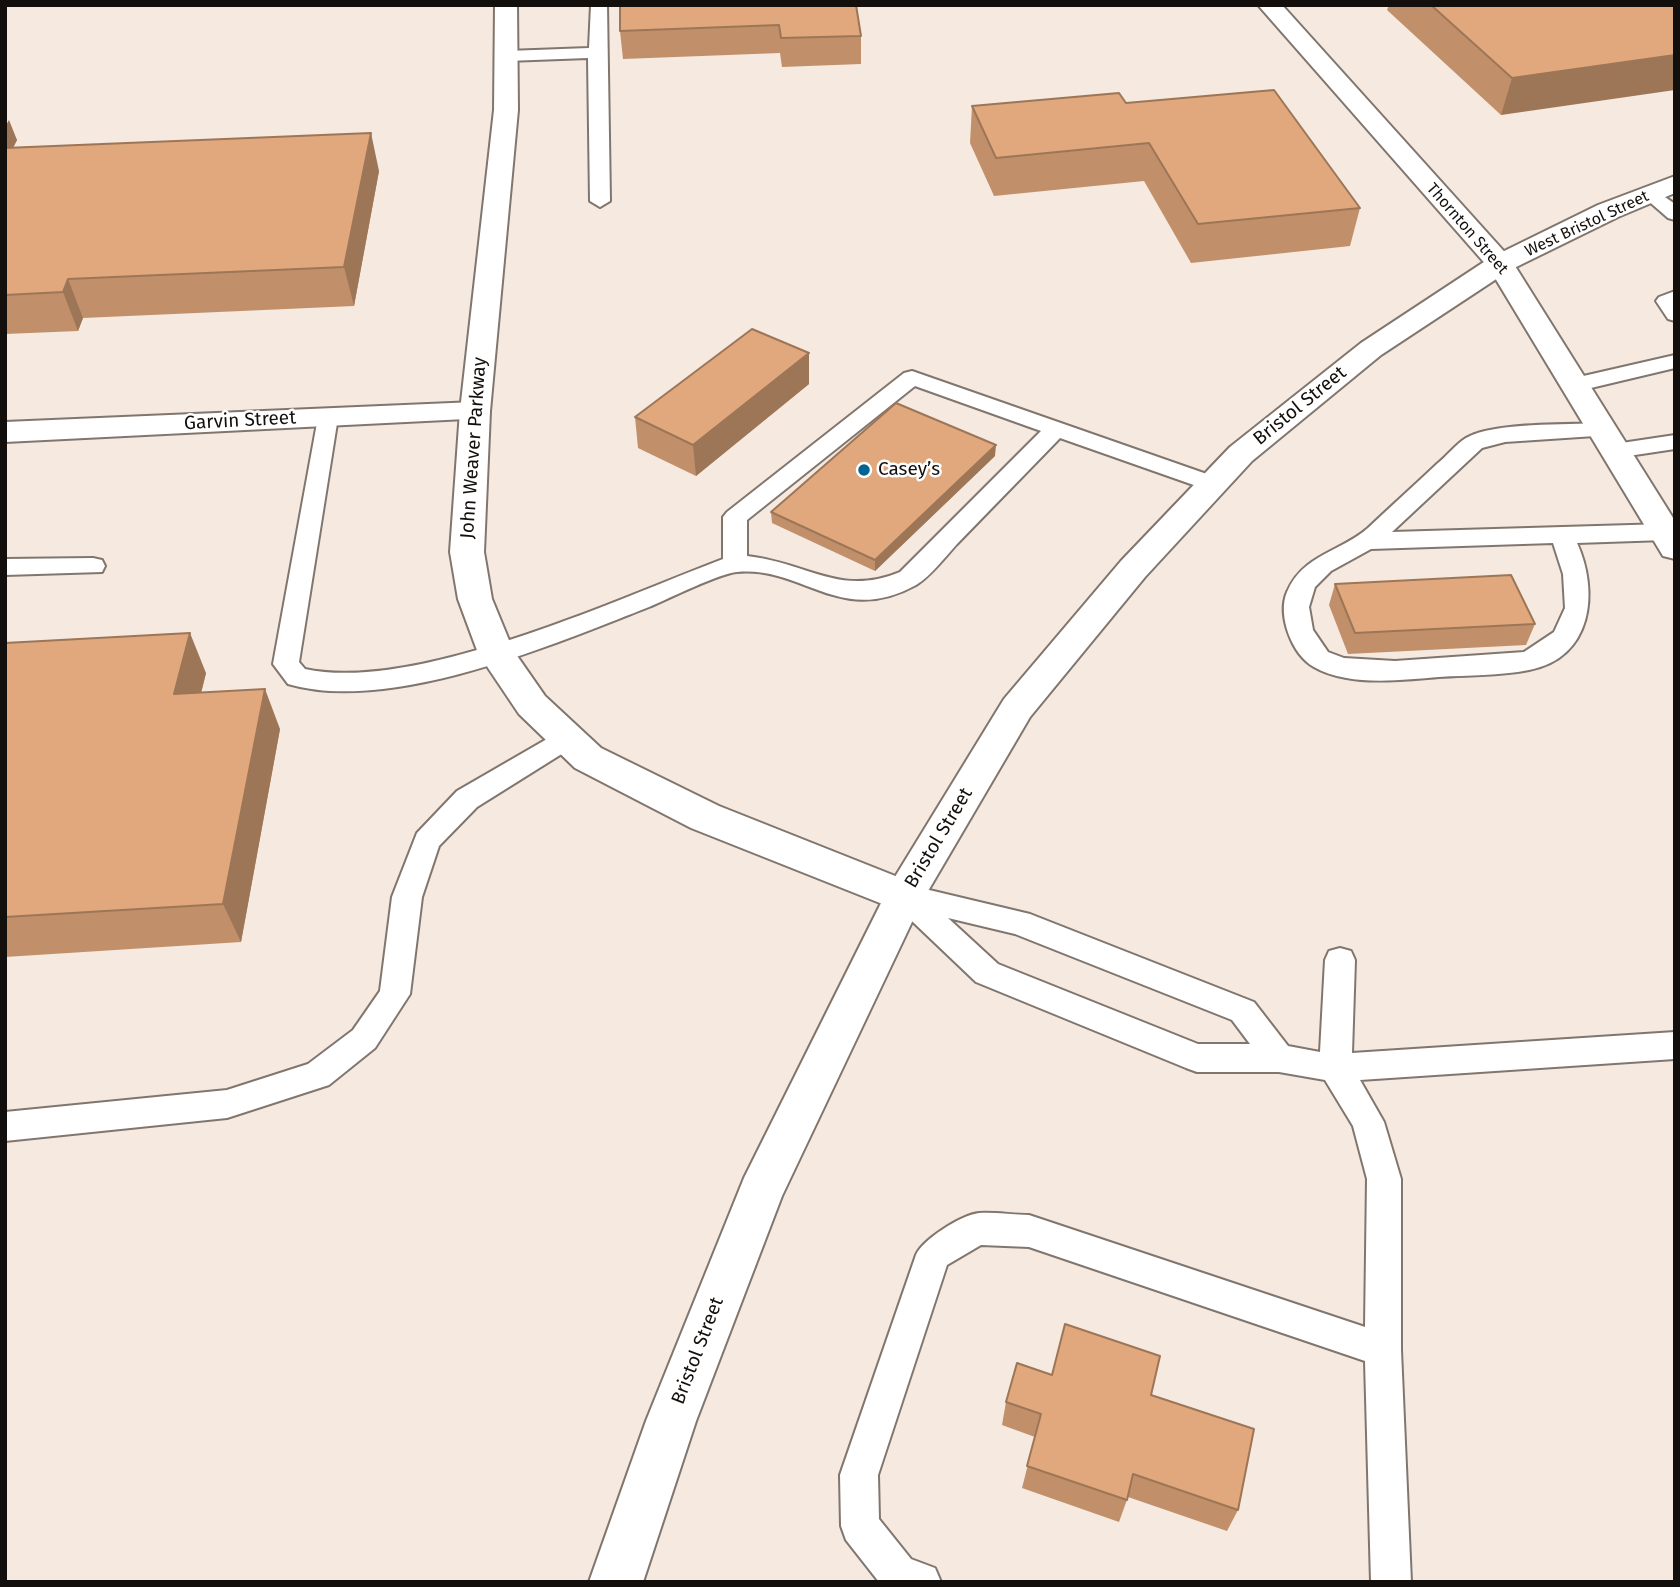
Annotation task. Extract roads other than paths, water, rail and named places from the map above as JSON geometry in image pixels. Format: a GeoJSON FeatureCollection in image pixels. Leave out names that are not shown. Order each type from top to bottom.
{"type":"FeatureCollection","features":[{"type":"Feature","properties":{"kind":"main road","name":"John Weaver Parkway"},"geometry":{"type":"LineString","coordinates":[[506,5],[506,110],[475,411],[467,552],[475,599],[496,653],[532,705],[588,758],[705,817],[904,896]]}},
{"type":"Feature","properties":{"kind":"main road","name":"Thornton Street"},"geometry":{"type":"LineString","coordinates":[[1269,5],[1500,264],[1670,540]]}},
{"type":"Feature","properties":{"kind":"main road","name":"West Bristol Street"},"geometry":{"type":"LineString","coordinates":[[1500,264],[1663,189]]}},
{"type":"Feature","properties":{"kind":"main road","name":"Bristol Street"},"geometry":{"type":"LineString","coordinates":[[616,1582],[671,1421],[760,1194],[904,896],[1017,708],[1133,569],[1241,454],[1371,349],[1500,264]]}},
{"type":"Feature","properties":{"kind":"main road","name":"Garvin Street"},"geometry":{"type":"LineString","coordinates":[[5,432],[475,411]]}},
{"type":"Feature","properties":{"kind":"lane"},"geometry":{"type":"LineString","coordinates":[[599,5],[597,53],[600,201]]}},
{"type":"Feature","properties":{"kind":"lane"},"geometry":{"type":"LineString","coordinates":[[507,56],[597,53]]}},
{"type":"Feature","properties":{"kind":"lane"},"geometry":{"type":"LineString","coordinates":[[1663,189],[1675,214]]}},
{"type":"Feature","properties":{"kind":"lane"},"geometry":{"type":"LineString","coordinates":[[1675,297],[1666,301],[1675,315]]}},
{"type":"Feature","properties":{"kind":"lane"},"geometry":{"type":"LineString","coordinates":[[1574,385],[1675,361]]}},
{"type":"Feature","properties":{"kind":"lane"},"geometry":{"type":"LineString","coordinates":[[735,563],[735,517],[912,377],[1213,484]]}},
{"type":"Feature","properties":{"kind":"lane"},"geometry":{"type":"LineString","coordinates":[[327,417],[286,664],[297,677],[332,683],[405,674],[496,653],[735,563],[786,571],[827,589],[860,594],[885,589],[909,578],[1056,429]]}},
{"type":"Feature","properties":{"kind":"lane"},"geometry":{"type":"LineString","coordinates":[[1561,535],[1575,562],[1577,616],[1565,638],[1551,652],[1529,662],[1353,670],[1322,660],[1305,640],[1296,610],[1299,590],[1331,557],[1367,541],[1474,443],[1505,435],[1675,442]]}},
{"type":"Feature","properties":{"kind":"lane"},"geometry":{"type":"LineString","coordinates":[[1367,541],[1561,535],[1670,540]]}},
{"type":"Feature","properties":{"kind":"lane"},"geometry":{"type":"LineString","coordinates":[[5,567],[93,566]]}},
{"type":"Feature","properties":{"kind":"lane"},"geometry":{"type":"LineString","coordinates":[[5,1127],[227,1104],[318,1075],[364,1039],[395,995],[407,897],[427,841],[467,799],[566,738]]}},
{"type":"Feature","properties":{"kind":"lane"},"geometry":{"type":"LineString","coordinates":[[904,896],[987,973],[1197,1058],[1279,1058],[1335,1068],[1675,1045]]}},
{"type":"Feature","properties":{"kind":"lane"},"geometry":{"type":"LineString","coordinates":[[904,896],[1019,923],[1243,1011],[1279,1058]]}},
{"type":"Feature","properties":{"kind":"lane"},"geometry":{"type":"LineString","coordinates":[[1340,960],[1335,1068],[1368,1122],[1384,1179],[1383,1350],[1391,1582]]}},
{"type":"Feature","properties":{"kind":"lane"},"geometry":{"type":"LineString","coordinates":[[920,1582],[899,1574],[860,1527],[859,1475],[933,1255],[977,1229],[1029,1231],[1383,1350]]}},
{"type":"Feature","properties":{"kind":"place","name":"Casey’s"},"geometry":{"type":"Point","coordinates":[864,470]}}]}
